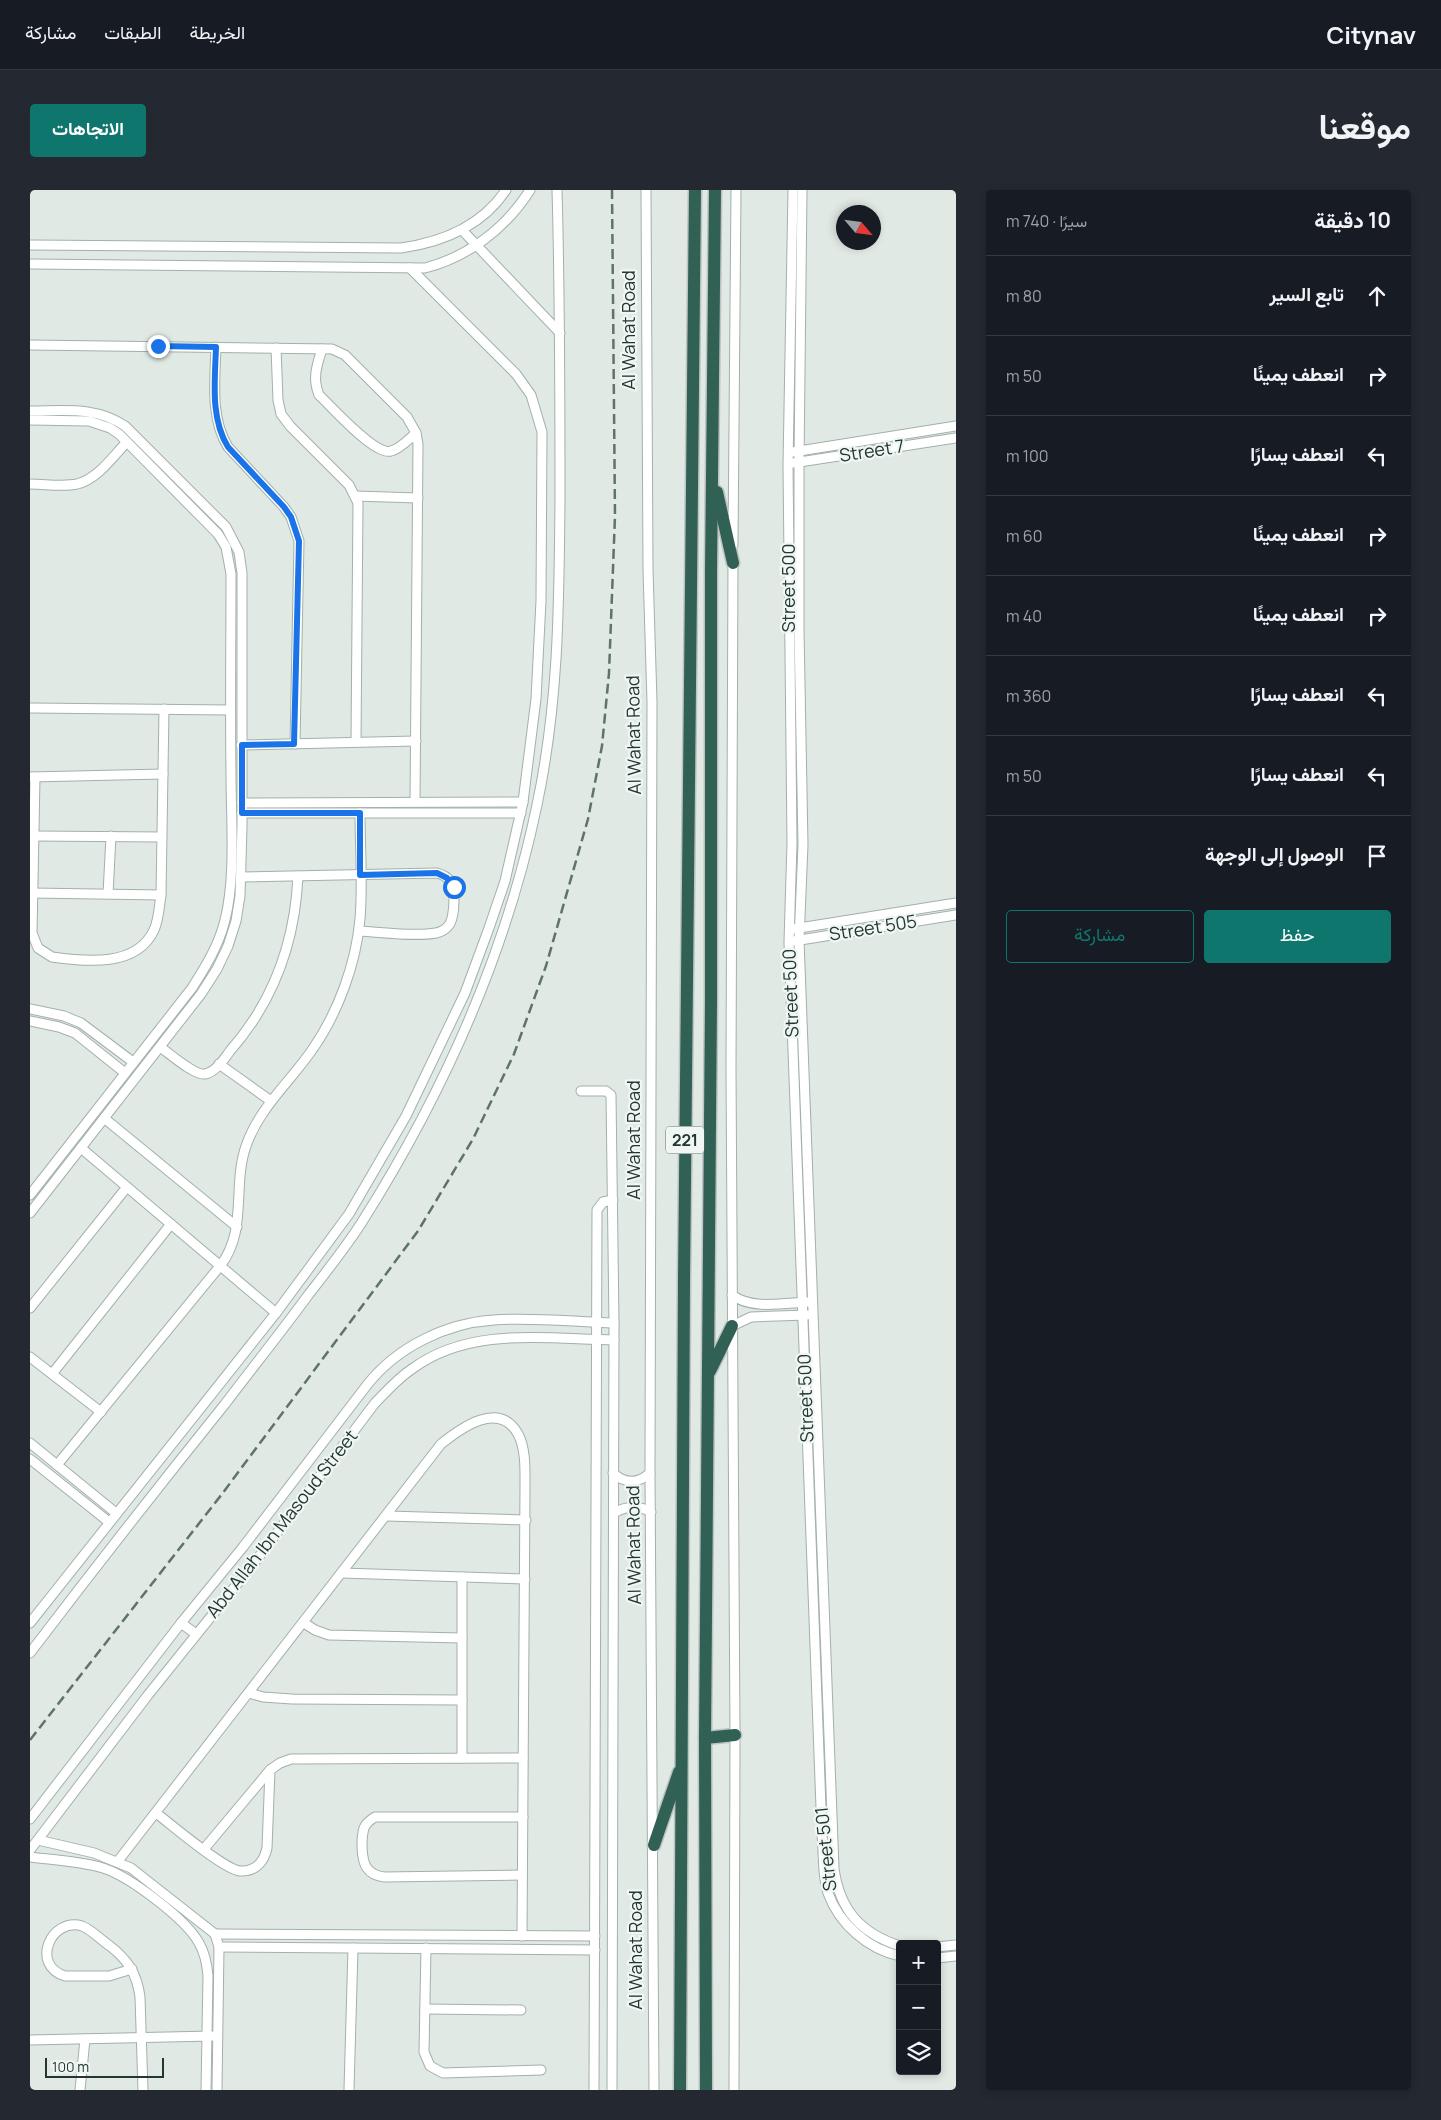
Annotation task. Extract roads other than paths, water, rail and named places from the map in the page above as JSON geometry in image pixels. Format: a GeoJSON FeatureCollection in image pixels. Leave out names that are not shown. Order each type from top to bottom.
{"type":"FeatureCollection","features":[{"type":"Feature","properties":{"kind":"highway","name":"221"},"geometry":{"type":"LineString","coordinates":[[680,2090],[684,1279],[695,190]]}},
{"type":"Feature","properties":{"kind":"highway","name":"221"},"geometry":{"type":"LineString","coordinates":[[706,2090],[705,1738],[715,190]]}},
{"type":"Feature","properties":{"kind":"highway"},"geometry":{"type":"LineString","coordinates":[[712,470],[733,563]]}},
{"type":"Feature","properties":{"kind":"highway"},"geometry":{"type":"LineString","coordinates":[[708,1375],[732,1326]]}},
{"type":"Feature","properties":{"kind":"highway"},"geometry":{"type":"LineString","coordinates":[[705,1738],[735,1735]]}},
{"type":"Feature","properties":{"kind":"highway"},"geometry":{"type":"LineString","coordinates":[[654,1845],[683,1763]]}},
{"type":"Feature","properties":{"kind":"street"},"geometry":{"type":"LineString","coordinates":[[30,245],[402,248],[444,239],[462,230],[488,212],[506,190]]}},
{"type":"Feature","properties":{"kind":"street"},"geometry":{"type":"LineString","coordinates":[[30,264],[425,268],[462,255],[476,245],[504,223],[530,190]]}},
{"type":"Feature","properties":{"kind":"street"},"geometry":{"type":"LineString","coordinates":[[30,1653],[326,1273],[361,1224],[406,1149],[447,1071],[491,968],[518,883],[538,802],[555,692],[559,628],[560,448],[557,190]]}},
{"type":"Feature","properties":{"kind":"street","name":"Al Wahat Road"},"geometry":{"type":"LineString","coordinates":[[646,190],[648,570],[652,702],[650,1473],[654,1845],[654,2090]]}},
{"type":"Feature","properties":{"kind":"street"},"geometry":{"type":"LineString","coordinates":[[734,2090],[735,1735],[732,1296],[733,563],[736,190]]}},
{"type":"Feature","properties":{"kind":"street","name":"Street 500"},"geometry":{"type":"LineString","coordinates":[[793,190],[788,464],[794,929],[799,940],[818,1425],[824,1638],[832,1796]]}},
{"type":"Feature","properties":{"kind":"street","name":"Street 500"},"geometry":{"type":"LineString","coordinates":[[802,190],[799,630],[803,845],[794,929],[789,942],[821,1796]]}},
{"type":"Feature","properties":{"kind":"street"},"geometry":{"type":"LineString","coordinates":[[462,230],[560,333]]}},
{"type":"Feature","properties":{"kind":"street"},"geometry":{"type":"LineString","coordinates":[[308,248],[308,266]]}},
{"type":"Feature","properties":{"kind":"street"},"geometry":{"type":"LineString","coordinates":[[30,1623],[276,1314],[349,1214],[392,1140],[465,993],[505,881],[523,802],[536,699],[541,601],[542,448],[539,418],[525,385],[516,374],[410,268]]}},
{"type":"Feature","properties":{"kind":"street"},"geometry":{"type":"LineString","coordinates":[[792,270],[802,269]]}},
{"type":"Feature","properties":{"kind":"street"},"geometry":{"type":"LineString","coordinates":[[30,345],[332,349],[345,356],[407,417],[416,433],[418,444],[415,802]]}},
{"type":"Feature","properties":{"kind":"street"},"geometry":{"type":"LineString","coordinates":[[216,347],[215,399],[223,438],[228,447],[284,507],[294,523],[299,541],[294,744]]}},
{"type":"Feature","properties":{"kind":"street"},"geometry":{"type":"LineString","coordinates":[[276,348],[278,400],[281,414],[290,426],[349,485],[355,496],[359,511],[356,742]]}},
{"type":"Feature","properties":{"kind":"street"},"geometry":{"type":"LineString","coordinates":[[322,348],[314,379],[319,395],[372,446],[384,452],[391,451],[416,433]]}},
{"type":"Feature","properties":{"kind":"street"},"geometry":{"type":"LineString","coordinates":[[789,383],[800,382]]}},
{"type":"Feature","properties":{"kind":"street"},"geometry":{"type":"LineString","coordinates":[[30,411],[100,423],[110,428],[127,442],[218,534],[229,555],[231,574],[231,841],[229,895],[226,918],[218,942],[192,988],[30,1195]]}},
{"type":"Feature","properties":{"kind":"street"},"geometry":{"type":"LineString","coordinates":[[30,420],[90,411],[114,419],[125,426],[226,527],[239,552],[242,573],[242,841],[241,877],[236,921],[217,969],[201,994],[30,1213]]}},
{"type":"Feature","properties":{"kind":"street","name":"Street 7"},"geometry":{"type":"LineString","coordinates":[[789,453],[956,426]]}},
{"type":"Feature","properties":{"kind":"street","name":"Street 7"},"geometry":{"type":"LineString","coordinates":[[788,464],[956,438]]}},
{"type":"Feature","properties":{"kind":"street"},"geometry":{"type":"LineString","coordinates":[[30,484],[72,485],[84,482],[94,475],[127,442]]}},
{"type":"Feature","properties":{"kind":"street"},"geometry":{"type":"LineString","coordinates":[[542,448],[560,448]]}},
{"type":"Feature","properties":{"kind":"street"},"geometry":{"type":"LineString","coordinates":[[185,500],[193,493]]}},
{"type":"Feature","properties":{"kind":"street"},"geometry":{"type":"LineString","coordinates":[[355,496],[418,498]]}},
{"type":"Feature","properties":{"kind":"street"},"geometry":{"type":"LineString","coordinates":[[231,641],[242,641]]}},
{"type":"Feature","properties":{"kind":"street"},"geometry":{"type":"LineString","coordinates":[[30,708],[230,710]]}},
{"type":"Feature","properties":{"kind":"street"},"geometry":{"type":"LineString","coordinates":[[163,774],[32,777],[34,836],[32,933],[34,941],[45,954],[61,958],[107,960],[126,956],[138,950],[148,940],[155,928],[161,895],[162,837],[163,774],[164,709]]}},
{"type":"Feature","properties":{"kind":"street"},"geometry":{"type":"LineString","coordinates":[[242,745],[416,741]]}},
{"type":"Feature","properties":{"kind":"street"},"geometry":{"type":"LineString","coordinates":[[242,803],[523,802]]}},
{"type":"Feature","properties":{"kind":"street"},"geometry":{"type":"LineString","coordinates":[[242,813],[521,813]]}},
{"type":"Feature","properties":{"kind":"street"},"geometry":{"type":"LineString","coordinates":[[57,1465],[220,1266],[232,1248],[237,1227],[240,1173],[246,1147],[256,1123],[271,1101],[299,1069],[314,1048],[344,987],[358,931],[360,813]]}},
{"type":"Feature","properties":{"kind":"street"},"geometry":{"type":"LineString","coordinates":[[34,836],[162,837]]}},
{"type":"Feature","properties":{"kind":"street"},"geometry":{"type":"LineString","coordinates":[[108,894],[111,836]]}},
{"type":"Feature","properties":{"kind":"street"},"geometry":{"type":"LineString","coordinates":[[231,841],[242,841]]}},
{"type":"Feature","properties":{"kind":"street"},"geometry":{"type":"LineString","coordinates":[[241,877],[437,873],[442,874],[451,882],[454,893],[452,920],[440,932],[426,934],[358,931]]}},
{"type":"Feature","properties":{"kind":"street"},"geometry":{"type":"LineString","coordinates":[[160,1046],[201,1074],[211,1072],[219,1064],[256,1018],[271,992],[282,965],[294,921],[298,876]]}},
{"type":"Feature","properties":{"kind":"street"},"geometry":{"type":"LineString","coordinates":[[32,893],[161,895]]}},
{"type":"Feature","properties":{"kind":"street","name":"Street 505"},"geometry":{"type":"LineString","coordinates":[[794,929],[956,903]]}},
{"type":"Feature","properties":{"kind":"street","name":"Street 505"},"geometry":{"type":"LineString","coordinates":[[789,942],[956,915]]}},
{"type":"Feature","properties":{"kind":"street"},"geometry":{"type":"LineString","coordinates":[[30,1009],[55,1014],[81,1023],[133,1062]]}},
{"type":"Feature","properties":{"kind":"street"},"geometry":{"type":"LineString","coordinates":[[30,1021],[59,1027],[75,1033],[125,1073]]}},
{"type":"Feature","properties":{"kind":"street"},"geometry":{"type":"LineString","coordinates":[[219,1064],[271,1101]]}},
{"type":"Feature","properties":{"kind":"street"},"geometry":{"type":"LineString","coordinates":[[581,1091],[606,1091],[611,1095],[614,1323],[612,2090]]}},
{"type":"Feature","properties":{"kind":"street"},"geometry":{"type":"LineString","coordinates":[[104,1118],[237,1227]]}},
{"type":"Feature","properties":{"kind":"street"},"geometry":{"type":"LineString","coordinates":[[81,1148],[276,1314]]}},
{"type":"Feature","properties":{"kind":"street"},"geometry":{"type":"LineString","coordinates":[[30,1308],[127,1187]]}},
{"type":"Feature","properties":{"kind":"street"},"geometry":{"type":"LineString","coordinates":[[594,2090],[597,1210],[603,1202],[613,1200]]}},
{"type":"Feature","properties":{"kind":"street"},"geometry":{"type":"LineString","coordinates":[[52,1374],[171,1224]]}},
{"type":"Feature","properties":{"kind":"street"},"geometry":{"type":"LineString","coordinates":[[799,1236],[810,1236]]}},
{"type":"Feature","properties":{"kind":"street"},"geometry":{"type":"LineString","coordinates":[[313,1263],[326,1273]]}},
{"type":"Feature","properties":{"kind":"street"},"geometry":{"type":"LineString","coordinates":[[732,1296],[741,1301],[753,1303],[813,1302]]}},
{"type":"Feature","properties":{"kind":"street"},"geometry":{"type":"LineString","coordinates":[[732,1326],[751,1317],[814,1315]]}},
{"type":"Feature","properties":{"kind":"street","name":"Abd Allah Ibn Masoud Street"},"geometry":{"type":"LineString","coordinates":[[30,1819],[371,1380],[388,1364],[407,1349],[434,1335],[472,1323],[495,1320],[614,1323]]}},
{"type":"Feature","properties":{"kind":"street","name":"Abd Allah Ibn Masoud Street"},"geometry":{"type":"LineString","coordinates":[[30,1850],[196,1634],[258,1558],[375,1403],[412,1369],[440,1352],[480,1340],[505,1338],[614,1340]]}},
{"type":"Feature","properties":{"kind":"street"},"geometry":{"type":"LineString","coordinates":[[30,1357],[101,1412]]}},
{"type":"Feature","properties":{"kind":"street"},"geometry":{"type":"LineString","coordinates":[[118,1861],[441,1444],[468,1425],[489,1418],[501,1420],[510,1425],[518,1434],[523,1448],[526,1520],[522,1936]]}},
{"type":"Feature","properties":{"kind":"street"},"geometry":{"type":"LineString","coordinates":[[807,1425],[818,1425]]}},
{"type":"Feature","properties":{"kind":"street"},"geometry":{"type":"LineString","coordinates":[[30,1444],[116,1513]]}},
{"type":"Feature","properties":{"kind":"street"},"geometry":{"type":"LineString","coordinates":[[30,1459],[109,1522]]}},
{"type":"Feature","properties":{"kind":"street"},"geometry":{"type":"LineString","coordinates":[[613,1472],[624,1481],[631,1482],[638,1481],[650,1473]]}},
{"type":"Feature","properties":{"kind":"street"},"geometry":{"type":"LineString","coordinates":[[809,1486],[820,1486]]}},
{"type":"Feature","properties":{"kind":"street"},"geometry":{"type":"LineString","coordinates":[[614,1513],[624,1508],[635,1507],[651,1512]]}},
{"type":"Feature","properties":{"kind":"street"},"geometry":{"type":"LineString","coordinates":[[387,1516],[526,1520]]}},
{"type":"Feature","properties":{"kind":"street"},"geometry":{"type":"LineString","coordinates":[[342,1573],[525,1578]]}},
{"type":"Feature","properties":{"kind":"street"},"geometry":{"type":"LineString","coordinates":[[462,1577],[462,1758]]}},
{"type":"Feature","properties":{"kind":"street"},"geometry":{"type":"LineString","coordinates":[[181,1623],[196,1634]]}},
{"type":"Feature","properties":{"kind":"street"},"geometry":{"type":"LineString","coordinates":[[304,1623],[315,1630],[329,1635],[462,1638]]}},
{"type":"Feature","properties":{"kind":"street"},"geometry":{"type":"LineString","coordinates":[[814,1638],[824,1638]]}},
{"type":"Feature","properties":{"kind":"street"},"geometry":{"type":"LineString","coordinates":[[249,1693],[263,1698],[292,1699],[462,1700]]}},
{"type":"Feature","properties":{"kind":"street"},"geometry":{"type":"LineString","coordinates":[[204,1849],[270,1770],[280,1763],[302,1757],[523,1758]]}},
{"type":"Feature","properties":{"kind":"street"},"geometry":{"type":"LineString","coordinates":[[156,1813],[225,1864],[238,1871],[253,1868],[264,1858],[268,1848],[270,1770]]}},
{"type":"Feature","properties":{"kind":"street"},"geometry":{"type":"LineString","coordinates":[[821,1796],[832,1796]]}},
{"type":"Feature","properties":{"kind":"street","name":"Street 501"},"geometry":{"type":"LineString","coordinates":[[821,1796],[823,1845],[832,1890],[840,1916],[859,1937],[884,1952],[896,1955]]}},
{"type":"Feature","properties":{"kind":"street","name":"Street 501"},"geometry":{"type":"LineString","coordinates":[[832,1796],[834,1869],[832,1890]]}},
{"type":"Feature","properties":{"kind":"street"},"geometry":{"type":"LineString","coordinates":[[522,1875],[384,1877],[375,1875],[367,1869],[363,1861],[364,1830],[368,1822],[375,1817],[523,1817]]}},
{"type":"Feature","properties":{"kind":"street"},"geometry":{"type":"LineString","coordinates":[[38,1840],[94,1853],[132,1868],[215,1934],[219,1947],[217,2090]]}},
{"type":"Feature","properties":{"kind":"street"},"geometry":{"type":"LineString","coordinates":[[30,1857],[76,1862],[103,1868],[127,1879],[190,1929],[200,1943],[206,1959],[208,1976],[206,2090]]}},
{"type":"Feature","properties":{"kind":"street"},"geometry":{"type":"LineString","coordinates":[[596,1886],[613,1887]]}},
{"type":"Feature","properties":{"kind":"street","name":"Street 501"},"geometry":{"type":"LineString","coordinates":[[832,1890],[842,1900],[857,1921],[876,1937],[896,1944]]}},
{"type":"Feature","properties":{"kind":"street"},"geometry":{"type":"LineString","coordinates":[[160,1904],[167,1895]]}},
{"type":"Feature","properties":{"kind":"street"},"geometry":{"type":"LineString","coordinates":[[132,1969],[109,1976],[65,1976],[52,1970],[46,1958],[46,1946],[57,1931],[65,1927],[81,1926],[118,1952],[132,1969],[139,1991],[143,2090]]}},
{"type":"Feature","properties":{"kind":"street"},"geometry":{"type":"LineString","coordinates":[[215,1934],[595,1936]]}},
{"type":"Feature","properties":{"kind":"street"},"geometry":{"type":"LineString","coordinates":[[941,1947],[956,1945]]}},
{"type":"Feature","properties":{"kind":"street"},"geometry":{"type":"LineString","coordinates":[[219,1947],[595,1950]]}},
{"type":"Feature","properties":{"kind":"street"},"geometry":{"type":"LineString","coordinates":[[349,2090],[353,1948]]}},
{"type":"Feature","properties":{"kind":"street"},"geometry":{"type":"LineString","coordinates":[[426,1948],[424,2052],[427,2062],[434,2069],[448,2073],[541,2070]]}},
{"type":"Feature","properties":{"kind":"street"},"geometry":{"type":"LineString","coordinates":[[941,1958],[956,1956]]}},
{"type":"Feature","properties":{"kind":"street"},"geometry":{"type":"LineString","coordinates":[[425,2009],[521,2010]]}},
{"type":"Feature","properties":{"kind":"street"},"geometry":{"type":"LineString","coordinates":[[30,2040],[218,2036]]}},
{"type":"Feature","properties":{"kind":"street"},"geometry":{"type":"LineString","coordinates":[[80,2090],[85,2039]]}},
{"type":"Feature","properties":{"kind":"railway"},"geometry":{"type":"LineString","coordinates":[[30,1740],[222,1494],[418,1231],[473,1139],[514,1054],[546,966],[588,819],[602,746],[609,673],[615,516],[612,190]]}}]}
